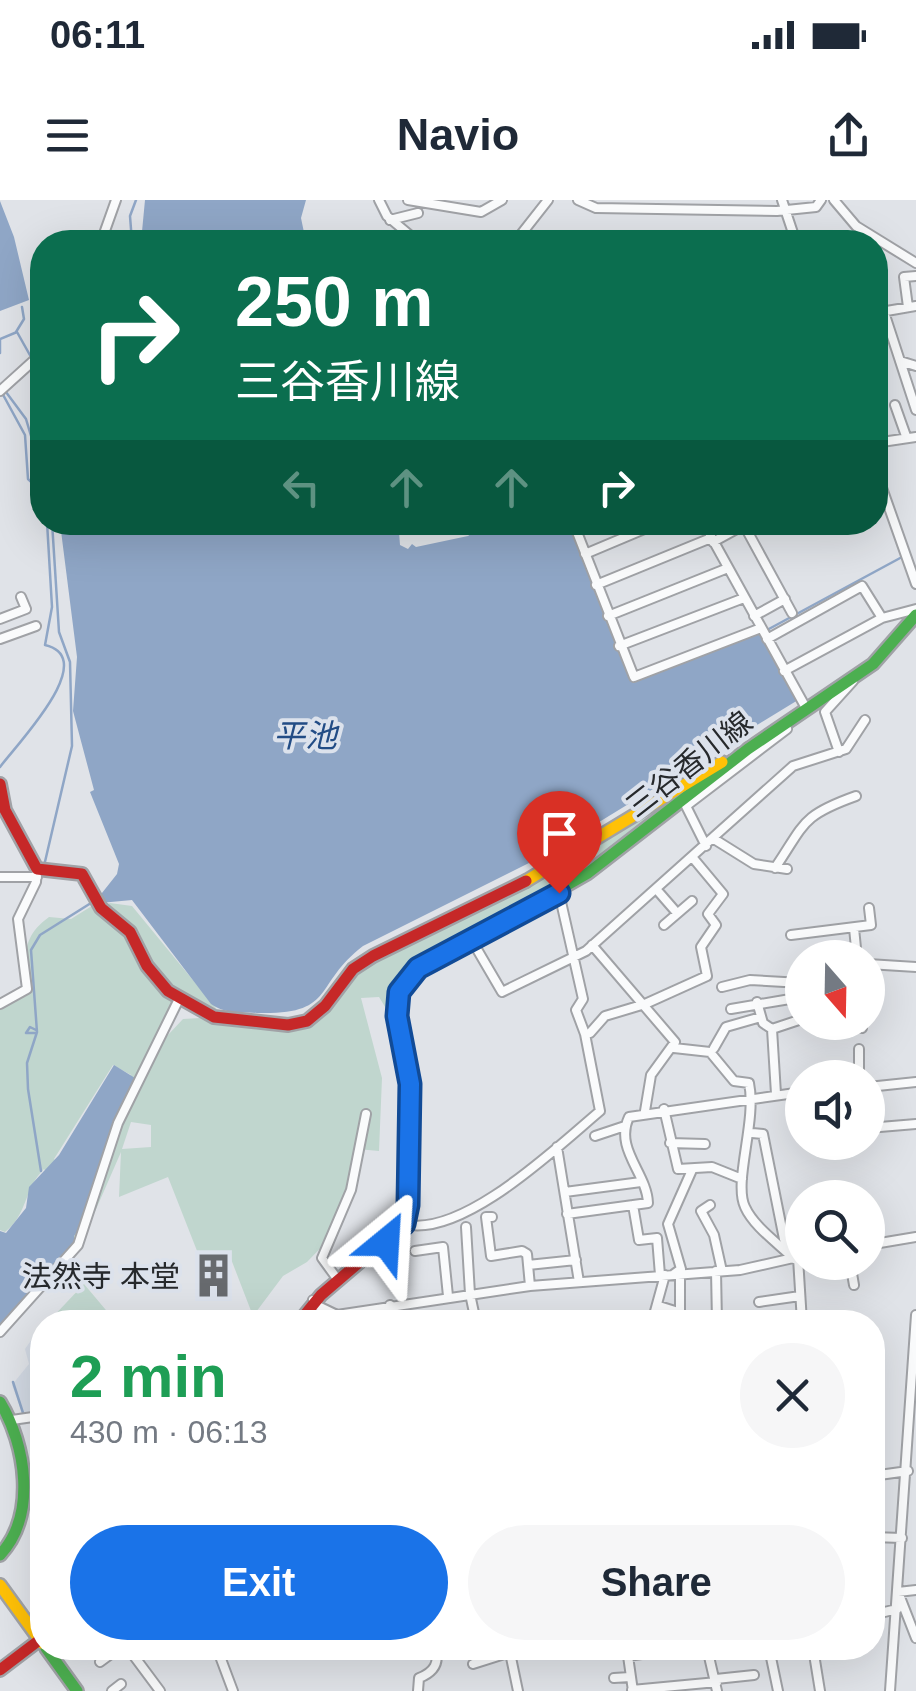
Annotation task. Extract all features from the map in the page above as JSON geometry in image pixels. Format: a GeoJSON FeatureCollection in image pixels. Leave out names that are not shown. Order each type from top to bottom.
{"type":"FeatureCollection","features":[{"type":"Feature","properties":{"kind":"main road","name":"三谷香川線"},"geometry":{"type":"LineString","coordinates":[[404,1224],[411,1107],[397,1016],[399,992],[418,968],[559,893],[748,749],[888,652],[916,612]]}},
{"type":"Feature","properties":{"kind":"main road"},"geometry":{"type":"LineString","coordinates":[[0,784],[14,832],[37,873],[82,874],[99,906],[130,932],[157,978],[179,999],[214,1018],[288,1026],[306,1021],[325,1006],[352,969],[373,956],[558,864],[748,749]]}},
{"type":"Feature","properties":{"kind":"main road"},"geometry":{"type":"LineString","coordinates":[[307,1310],[404,1224]]}},
{"type":"Feature","properties":{"kind":"main road"},"geometry":{"type":"LineString","coordinates":[[0,1402],[12,1420],[23,1521],[14,1544],[0,1555]]}},
{"type":"Feature","properties":{"kind":"main road"},"geometry":{"type":"LineString","coordinates":[[0,1585],[30,1625]]}},
{"type":"Feature","properties":{"kind":"main road"},"geometry":{"type":"LineString","coordinates":[[0,1670],[30,1650]]}},
{"type":"Feature","properties":{"kind":"main road"},"geometry":{"type":"LineString","coordinates":[[55,1660],[77,1691]]}},
{"type":"Feature","properties":{"kind":"street"},"geometry":{"type":"LineString","coordinates":[[105,230],[116,200]]}},
{"type":"Feature","properties":{"kind":"street"},"geometry":{"type":"LineString","coordinates":[[379,200],[390,220],[403,230]]}},
{"type":"Feature","properties":{"kind":"street"},"geometry":{"type":"LineString","coordinates":[[408,200],[466,205],[486,211],[502,200]]}},
{"type":"Feature","properties":{"kind":"street"},"geometry":{"type":"LineString","coordinates":[[525,230],[548,200]]}},
{"type":"Feature","properties":{"kind":"street"},"geometry":{"type":"LineString","coordinates":[[578,200],[596,208],[785,210],[816,207],[822,200]]}},
{"type":"Feature","properties":{"kind":"street"},"geometry":{"type":"LineString","coordinates":[[782,200],[792,230]]}},
{"type":"Feature","properties":{"kind":"street"},"geometry":{"type":"LineString","coordinates":[[834,200],[862,230]]}},
{"type":"Feature","properties":{"kind":"street"},"geometry":{"type":"LineString","coordinates":[[390,220],[418,213]]}},
{"type":"Feature","properties":{"kind":"street"},"geometry":{"type":"LineString","coordinates":[[888,246],[916,263]]}},
{"type":"Feature","properties":{"kind":"street"},"geometry":{"type":"LineString","coordinates":[[912,307],[904,276],[916,276]]}},
{"type":"Feature","properties":{"kind":"street"},"geometry":{"type":"LineString","coordinates":[[888,332],[916,410]]}},
{"type":"Feature","properties":{"kind":"street"},"geometry":{"type":"LineString","coordinates":[[900,361],[916,366]]}},
{"type":"Feature","properties":{"kind":"street"},"geometry":{"type":"LineString","coordinates":[[0,391],[30,364]]}},
{"type":"Feature","properties":{"kind":"street"},"geometry":{"type":"LineString","coordinates":[[895,405],[911,437]]}},
{"type":"Feature","properties":{"kind":"street"},"geometry":{"type":"LineString","coordinates":[[888,504],[916,584]]}},
{"type":"Feature","properties":{"kind":"street"},"geometry":{"type":"LineString","coordinates":[[578,535],[634,677],[761,628]]}},
{"type":"Feature","properties":{"kind":"street"},"geometry":{"type":"LineString","coordinates":[[585,554],[631,535]]}},
{"type":"Feature","properties":{"kind":"street"},"geometry":{"type":"LineString","coordinates":[[710,535],[804,710],[800,719],[686,806],[710,843],[740,858],[787,868]]}},
{"type":"Feature","properties":{"kind":"street"},"geometry":{"type":"LineString","coordinates":[[596,585],[723,535]]}},
{"type":"Feature","properties":{"kind":"street"},"geometry":{"type":"LineString","coordinates":[[752,535],[792,613]]}},
{"type":"Feature","properties":{"kind":"street"},"geometry":{"type":"LineString","coordinates":[[608,616],[728,568]]}},
{"type":"Feature","properties":{"kind":"street"},"geometry":{"type":"LineString","coordinates":[[767,639],[862,586],[882,618]]}},
{"type":"Feature","properties":{"kind":"street"},"geometry":{"type":"LineString","coordinates":[[3,616],[26,609],[21,597]]}},
{"type":"Feature","properties":{"kind":"street"},"geometry":{"type":"LineString","coordinates":[[619,646],[744,598]]}},
{"type":"Feature","properties":{"kind":"street"},"geometry":{"type":"LineString","coordinates":[[754,616],[784,599]]}},
{"type":"Feature","properties":{"kind":"street"},"geometry":{"type":"LineString","coordinates":[[784,671],[882,618],[916,612]]}},
{"type":"Feature","properties":{"kind":"street"},"geometry":{"type":"LineString","coordinates":[[0,638],[36,626]]}},
{"type":"Feature","properties":{"kind":"street"},"geometry":{"type":"LineString","coordinates":[[839,752],[825,712],[855,677]]}},
{"type":"Feature","properties":{"kind":"street"},"geometry":{"type":"LineString","coordinates":[[471,939],[502,992],[574,957],[657,890],[793,766],[839,752],[865,720]]}},
{"type":"Feature","properties":{"kind":"street"},"geometry":{"type":"LineString","coordinates":[[775,868],[800,825],[818,811],[856,796]]}},
{"type":"Feature","properties":{"kind":"street"},"geometry":{"type":"LineString","coordinates":[[585,1034],[596,1031],[605,1016],[645,1004],[707,976],[701,947],[716,925],[708,914],[723,894],[693,858]]}},
{"type":"Feature","properties":{"kind":"street"},"geometry":{"type":"LineString","coordinates":[[0,876],[37,873],[18,919],[29,978],[27,989],[0,1004]]}},
{"type":"Feature","properties":{"kind":"street"},"geometry":{"type":"LineString","coordinates":[[657,890],[678,913]]}},
{"type":"Feature","properties":{"kind":"street"},"geometry":{"type":"LineString","coordinates":[[404,1224],[418,1228],[467,1210],[600,1112],[585,1034],[576,1010],[583,999],[559,893]]}},
{"type":"Feature","properties":{"kind":"street"},"geometry":{"type":"LineString","coordinates":[[664,924],[692,901]]}},
{"type":"Feature","properties":{"kind":"street"},"geometry":{"type":"LineString","coordinates":[[791,936],[870,924],[869,908]]}},
{"type":"Feature","properties":{"kind":"street"},"geometry":{"type":"LineString","coordinates":[[854,928],[855,940]]}},
{"type":"Feature","properties":{"kind":"street"},"geometry":{"type":"LineString","coordinates":[[592,946],[670,1033],[674,1048]]}},
{"type":"Feature","properties":{"kind":"street"},"geometry":{"type":"LineString","coordinates":[[885,965],[916,967]]}},
{"type":"Feature","properties":{"kind":"street"},"geometry":{"type":"LineString","coordinates":[[722,988],[750,980],[785,982]]}},
{"type":"Feature","properties":{"kind":"street"},"geometry":{"type":"LineString","coordinates":[[0,1332],[78,1245],[118,1123],[179,999]]}},
{"type":"Feature","properties":{"kind":"street"},"geometry":{"type":"LineString","coordinates":[[731,1009],[785,1000]]}},
{"type":"Feature","properties":{"kind":"street"},"geometry":{"type":"LineString","coordinates":[[758,1002],[761,1018],[772,1029],[776,1094]]}},
{"type":"Feature","properties":{"kind":"street"},"geometry":{"type":"LineString","coordinates":[[714,1048],[725,1023],[761,1018]]}},
{"type":"Feature","properties":{"kind":"street"},"geometry":{"type":"LineString","coordinates":[[772,1029],[785,1025]]}},
{"type":"Feature","properties":{"kind":"street"},"geometry":{"type":"LineString","coordinates":[[674,1048],[710,1052],[734,1081],[749,1083],[752,1133],[742,1179],[744,1207],[785,1247]]}},
{"type":"Feature","properties":{"kind":"street"},"geometry":{"type":"LineString","coordinates":[[645,1112],[651,1075],[674,1048]]}},
{"type":"Feature","properties":{"kind":"street"},"geometry":{"type":"LineString","coordinates":[[859,1049],[859,1060]]}},
{"type":"Feature","properties":{"kind":"street"},"geometry":{"type":"LineString","coordinates":[[885,1085],[916,1082]]}},
{"type":"Feature","properties":{"kind":"street"},"geometry":{"type":"LineString","coordinates":[[567,1214],[648,1203],[628,1155],[625,1126],[629,1117],[785,1093]]}},
{"type":"Feature","properties":{"kind":"street"},"geometry":{"type":"LineString","coordinates":[[664,1109],[678,1169],[712,1167],[742,1179]]}},
{"type":"Feature","properties":{"kind":"street"},"geometry":{"type":"LineString","coordinates":[[338,1280],[322,1258],[351,1190],[366,1114]]}},
{"type":"Feature","properties":{"kind":"street"},"geometry":{"type":"LineString","coordinates":[[885,1127],[916,1124]]}},
{"type":"Feature","properties":{"kind":"street"},"geometry":{"type":"LineString","coordinates":[[595,1136],[625,1126]]}},
{"type":"Feature","properties":{"kind":"street"},"geometry":{"type":"LineString","coordinates":[[752,1133],[763,1134],[785,1240]]}},
{"type":"Feature","properties":{"kind":"street"},"geometry":{"type":"LineString","coordinates":[[670,1143],[705,1144]]}},
{"type":"Feature","properties":{"kind":"street"},"geometry":{"type":"LineString","coordinates":[[557,1147],[579,1282]]}},
{"type":"Feature","properties":{"kind":"street"},"geometry":{"type":"LineString","coordinates":[[657,1310],[670,1274],[681,1269],[668,1224],[692,1170]]}},
{"type":"Feature","properties":{"kind":"street"},"geometry":{"type":"LineString","coordinates":[[565,1192],[642,1182]]}},
{"type":"Feature","properties":{"kind":"street"},"geometry":{"type":"LineString","coordinates":[[634,1205],[639,1240],[657,1238],[670,1274],[674,1310]]}},
{"type":"Feature","properties":{"kind":"street"},"geometry":{"type":"LineString","coordinates":[[710,1205],[701,1210],[714,1236],[719,1271],[717,1310]]}},
{"type":"Feature","properties":{"kind":"street"},"geometry":{"type":"LineString","coordinates":[[492,1217],[486,1217],[491,1256],[522,1251],[530,1286]]}},
{"type":"Feature","properties":{"kind":"street"},"geometry":{"type":"LineString","coordinates":[[466,1227],[473,1310]]}},
{"type":"Feature","properties":{"kind":"street"},"geometry":{"type":"LineString","coordinates":[[885,1243],[916,1237]]}},
{"type":"Feature","properties":{"kind":"street"},"geometry":{"type":"LineString","coordinates":[[415,1251],[443,1246],[448,1296]]}},
{"type":"Feature","properties":{"kind":"street"},"geometry":{"type":"LineString","coordinates":[[528,1266],[576,1260]]}},
{"type":"Feature","properties":{"kind":"street"},"geometry":{"type":"LineString","coordinates":[[371,1310],[530,1286],[719,1271],[785,1260]]}},
{"type":"Feature","properties":{"kind":"street"},"geometry":{"type":"LineString","coordinates":[[798,1280],[801,1310]]}},
{"type":"Feature","properties":{"kind":"street"},"geometry":{"type":"LineString","coordinates":[[853,1280],[854,1285]]}},
{"type":"Feature","properties":{"kind":"street"},"geometry":{"type":"LineString","coordinates":[[758,1302],[800,1296]]}},
{"type":"Feature","properties":{"kind":"street"},"geometry":{"type":"LineString","coordinates":[[313,1302],[326,1310]]}},
{"type":"Feature","properties":{"kind":"street"},"geometry":{"type":"LineString","coordinates":[[390,1305],[391,1310]]}},
{"type":"Feature","properties":{"kind":"street"},"geometry":{"type":"LineString","coordinates":[[659,1306],[672,1310]]}},
{"type":"Feature","properties":{"kind":"street"},"geometry":{"type":"LineString","coordinates":[[890,1691],[910,1468],[916,1315]]}},
{"type":"Feature","properties":{"kind":"street"},"geometry":{"type":"LineString","coordinates":[[12,1420],[30,1417]]}},
{"type":"Feature","properties":{"kind":"street"},"geometry":{"type":"LineString","coordinates":[[885,1473],[910,1468]]}},
{"type":"Feature","properties":{"kind":"street"},"geometry":{"type":"LineString","coordinates":[[885,1537],[902,1538]]}},
{"type":"Feature","properties":{"kind":"street"},"geometry":{"type":"LineString","coordinates":[[898,1592],[916,1590]]}},
{"type":"Feature","properties":{"kind":"street"},"geometry":{"type":"LineString","coordinates":[[898,1592],[916,1638]]}},
{"type":"Feature","properties":{"kind":"street"},"geometry":{"type":"LineString","coordinates":[[0,1610],[12,1602]]}},
{"type":"Feature","properties":{"kind":"street"},"geometry":{"type":"LineString","coordinates":[[885,1612],[897,1609]]}},
{"type":"Feature","properties":{"kind":"street"},"geometry":{"type":"LineString","coordinates":[[137,1660],[160,1691]]}},
{"type":"Feature","properties":{"kind":"street"},"geometry":{"type":"LineString","coordinates":[[221,1660],[233,1691]]}},
{"type":"Feature","properties":{"kind":"street"},"geometry":{"type":"LineString","coordinates":[[418,1691],[419,1678],[432,1672],[437,1660]]}},
{"type":"Feature","properties":{"kind":"street"},"geometry":{"type":"LineString","coordinates":[[473,1664],[484,1660]]}},
{"type":"Feature","properties":{"kind":"street"},"geometry":{"type":"LineString","coordinates":[[512,1660],[518,1691]]}},
{"type":"Feature","properties":{"kind":"street"},"geometry":{"type":"LineString","coordinates":[[628,1660],[632,1691],[716,1684],[754,1675]]}},
{"type":"Feature","properties":{"kind":"street"},"geometry":{"type":"LineString","coordinates":[[772,1660],[778,1691]]}},
{"type":"Feature","properties":{"kind":"street"},"geometry":{"type":"LineString","coordinates":[[815,1660],[820,1691]]}},
{"type":"Feature","properties":{"kind":"street"},"geometry":{"type":"LineString","coordinates":[[614,1678],[630,1677]]}},
{"type":"Feature","properties":{"kind":"street"},"geometry":{"type":"LineString","coordinates":[[112,1691],[122,1684]]}},
{"type":"Feature","properties":{"kind":"shaded area"},"geometry":{"type":"Polygon","coordinates":[[[30,1342],[30,1414],[23,1415],[12,1385],[29,1364],[25,1349],[30,1342]]]}},
{"type":"Feature","properties":{"kind":"green space"},"geometry":{"type":"Polygon","coordinates":[[[716,769],[581,874],[406,971],[394,987],[390,1015],[379,997],[361,998],[382,1078],[379,1151],[357,1149],[342,1226],[307,1262],[283,1276],[258,1310],[251,1310],[231,1259],[221,1255],[201,1261],[168,1177],[119,1197],[121,1152],[80,1246],[34,1288],[76,1207],[44,1169],[12,1225],[5,1232],[0,1230],[0,1003],[26,982],[27,945],[41,924],[49,917],[71,919],[95,904],[127,932],[156,981],[180,1006],[137,1075],[143,1079],[167,1036],[183,1019],[200,1018],[224,1026],[298,1025],[353,969],[716,769]],[[113,1065],[54,1159],[85,1194],[131,1075],[113,1065]],[[131,1122],[122,1149],[151,1147],[151,1125],[131,1122]]]}},
{"type":"Feature","properties":{"kind":"green space"},"geometry":{"type":"Polygon","coordinates":[[[103,906],[132,906],[220,1013],[184,998],[153,971],[103,906]]]}},
{"type":"Feature","properties":{"kind":"green space"},"geometry":{"type":"Polygon","coordinates":[[[84,1284],[106,1310],[59,1310],[84,1284]]]}},
{"type":"Feature","properties":{"kind":"water"},"geometry":{"type":"Polygon","coordinates":[[[145,200],[306,200],[301,218],[304,230],[142,230],[145,200]]]}},
{"type":"Feature","properties":{"kind":"water"},"geometry":{"type":"Polygon","coordinates":[[[0,201],[14,237],[29,300],[0,311],[0,201]]]}},
{"type":"Feature","properties":{"kind":"water","name":"平池"},"geometry":{"type":"Polygon","coordinates":[[[62,535],[399,535],[400,545],[408,549],[412,544],[416,547],[469,535],[576,535],[630,680],[760,632],[798,700],[547,854],[363,946],[312,1003],[300,1009],[257,1013],[227,1011],[211,1004],[132,900],[100,903],[98,898],[117,874],[119,864],[90,792],[94,790],[73,711],[77,657],[62,535]]]}},
{"type":"Feature","properties":{"kind":"water"},"geometry":{"type":"Polygon","coordinates":[[[114,1065],[135,1078],[115,1122],[82,1225],[74,1236],[74,1248],[0,1328],[0,1231],[6,1233],[26,1208],[29,1187],[59,1155],[114,1065]]]}},
{"type":"Feature","properties":{"kind":"waterway"},"geometry":{"type":"LineString","coordinates":[[131,230],[130,216],[136,200]]}},
{"type":"Feature","properties":{"kind":"waterway"},"geometry":{"type":"LineString","coordinates":[[16,332],[24,319],[22,307]]}},
{"type":"Feature","properties":{"kind":"waterway"},"geometry":{"type":"LineString","coordinates":[[0,339],[17,332],[30,355]]}},
{"type":"Feature","properties":{"kind":"waterway"},"geometry":{"type":"LineString","coordinates":[[0,340],[0,353]]}},
{"type":"Feature","properties":{"kind":"waterway"},"geometry":{"type":"LineString","coordinates":[[0,384],[26,419],[30,432]]}},
{"type":"Feature","properties":{"kind":"waterway"},"geometry":{"type":"LineString","coordinates":[[1,391],[25,435],[30,481]]}},
{"type":"Feature","properties":{"kind":"waterway"},"geometry":{"type":"LineString","coordinates":[[0,767],[50,702],[64,666],[60,653],[45,645],[52,607],[48,535]]}},
{"type":"Feature","properties":{"kind":"waterway"},"geometry":{"type":"LineString","coordinates":[[44,866],[72,746],[70,662],[59,632],[53,535]]}},
{"type":"Feature","properties":{"kind":"waterway"},"geometry":{"type":"LineString","coordinates":[[767,630],[902,557]]}},
{"type":"Feature","properties":{"kind":"waterway"},"geometry":{"type":"LineString","coordinates":[[41,1171],[28,1089],[27,1063],[37,1032],[31,950],[40,935],[91,903]]}},
{"type":"Feature","properties":{"kind":"waterway"},"geometry":{"type":"LineString","coordinates":[[36,1030],[30,1027],[26,1033],[36,1033]]}},
{"type":"Feature","properties":{"kind":"waterway"},"geometry":{"type":"LineString","coordinates":[[13,1382],[24,1416]]}},
{"type":"Feature","properties":{"kind":"traffic: fast"},"geometry":{"type":"LineString","coordinates":[[445,955],[588,873],[748,749],[873,664],[916,615]]}},
{"type":"Feature","properties":{"kind":"traffic: fast"},"geometry":{"type":"LineString","coordinates":[[0,1402],[16,1438],[24,1480],[19,1520],[0,1555]]}},
{"type":"Feature","properties":{"kind":"traffic: fast"},"geometry":{"type":"LineString","coordinates":[[55,1660],[77,1691]]}},
{"type":"Feature","properties":{"kind":"traffic: slow"},"geometry":{"type":"LineString","coordinates":[[526,881],[722,762]]}},
{"type":"Feature","properties":{"kind":"traffic: slow"},"geometry":{"type":"LineString","coordinates":[[0,1585],[30,1626]]}},
{"type":"Feature","properties":{"kind":"traffic: jam"},"geometry":{"type":"LineString","coordinates":[[0,784],[5,810],[37,869],[82,874],[101,908],[130,932],[147,966],[168,991],[214,1017],[288,1025],[307,1021],[325,1006],[353,969],[373,956],[526,881]]}},
{"type":"Feature","properties":{"kind":"traffic: jam"},"geometry":{"type":"LineString","coordinates":[[309,1310],[404,1224],[411,1084],[396,1004],[410,975],[445,955]]}},
{"type":"Feature","properties":{"kind":"traffic: jam"},"geometry":{"type":"LineString","coordinates":[[0,1670],[30,1647]]}},
{"type":"Feature","properties":{"kind":"place","name":"法然寺 本堂"},"geometry":{"type":"Point","coordinates":[213,1276]}},
{"type":"Feature","properties":{"kind":"route"},"geometry":{"type":"LineString","coordinates":[[386,1242],[404,1224],[408,1205],[411,1107],[397,1016],[399,992],[418,968],[559,893]]}}]}
